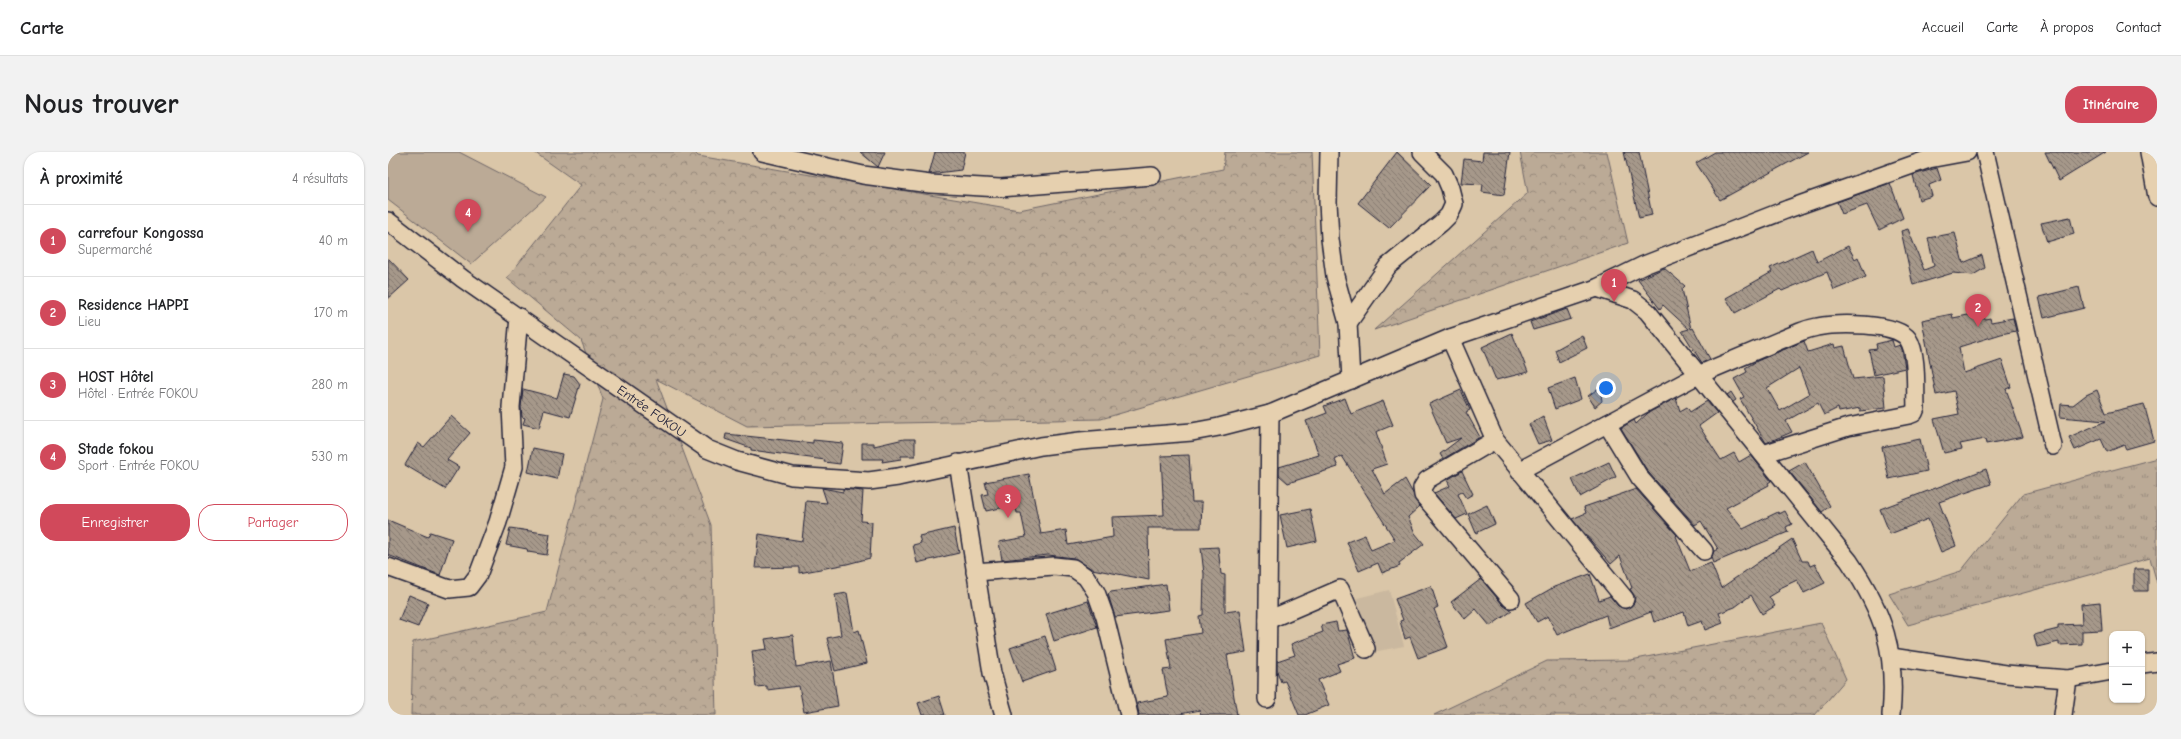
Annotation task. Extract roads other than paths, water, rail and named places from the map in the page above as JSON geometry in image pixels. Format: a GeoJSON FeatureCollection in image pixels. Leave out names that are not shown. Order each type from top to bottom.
{"type":"FeatureCollection","features":[{"type":"Feature","properties":{"kind":"street"},"geometry":{"type":"LineString","coordinates":[[762,152],[863,175],[930,184],[1000,188],[1152,176]]}},
{"type":"Feature","properties":{"kind":"street"},"geometry":{"type":"LineString","coordinates":[[1330,152],[1328,202],[1330,240],[1335,276],[1348,323],[1351,380]]}},
{"type":"Feature","properties":{"kind":"street"},"geometry":{"type":"LineString","coordinates":[[1348,323],[1388,266],[1441,223],[1449,215],[1454,204],[1450,188],[1444,174],[1422,152]]}},
{"type":"Feature","properties":{"kind":"street","name":"Entrée FOKOU"},"geometry":{"type":"LineString","coordinates":[[388,221],[463,279],[707,449],[737,461],[792,476],[869,482],[898,478],[958,463],[1072,442],[1192,432],[1270,414],[1450,338],[1597,288],[1644,265],[1927,156],[1966,152]]}},
{"type":"Feature","properties":{"kind":"street"},"geometry":{"type":"LineString","coordinates":[[1985,152],[2053,446]]}},
{"type":"Feature","properties":{"kind":"street"},"geometry":{"type":"LineString","coordinates":[[2150,152],[2157,197]]}},
{"type":"Feature","properties":{"kind":"street"},"geometry":{"type":"LineString","coordinates":[[1597,288],[1633,300],[1647,311],[1849,561],[1866,587],[1880,615],[1891,658],[1894,677],[1891,715]]}},
{"type":"Feature","properties":{"kind":"street"},"geometry":{"type":"LineString","coordinates":[[388,567],[449,588],[469,587],[478,575],[498,522],[514,467],[511,407],[519,317]]}},
{"type":"Feature","properties":{"kind":"street"},"geometry":{"type":"LineString","coordinates":[[1519,471],[1698,375],[1816,327],[1880,327],[1902,333],[1908,340],[1914,353],[1916,408],[1914,413],[1909,416],[1848,427],[1763,454]]}},
{"type":"Feature","properties":{"kind":"street"},"geometry":{"type":"LineString","coordinates":[[1450,338],[1495,440],[1625,599]]}},
{"type":"Feature","properties":{"kind":"street"},"geometry":{"type":"LineString","coordinates":[[1267,699],[1270,414]]}},
{"type":"Feature","properties":{"kind":"street"},"geometry":{"type":"LineString","coordinates":[[1607,424],[1640,478],[1704,551]]}},
{"type":"Feature","properties":{"kind":"street"},"geometry":{"type":"LineString","coordinates":[[1495,440],[1427,480],[1422,488],[1423,495],[1511,599]]}},
{"type":"Feature","properties":{"kind":"street"},"geometry":{"type":"LineString","coordinates":[[958,463],[992,673],[1004,715]]}},
{"type":"Feature","properties":{"kind":"street"},"geometry":{"type":"LineString","coordinates":[[975,572],[1054,566],[1073,568],[1086,577],[1096,592],[1105,617],[1130,715]]}},
{"type":"Feature","properties":{"kind":"street"},"geometry":{"type":"LineString","coordinates":[[1268,620],[1340,589],[1366,649]]}},
{"type":"Feature","properties":{"kind":"street"},"geometry":{"type":"LineString","coordinates":[[1891,658],[2006,674],[2068,679],[2109,672]]}},
{"type":"Feature","properties":{"kind":"street"},"geometry":{"type":"LineString","coordinates":[[2145,664],[2157,662]]}},
{"type":"Feature","properties":{"kind":"street"},"geometry":{"type":"LineString","coordinates":[[2063,715],[2068,679]]}},
{"type":"Feature","properties":{"kind":"place","name":"Stade fokou"},"geometry":{"type":"Point","coordinates":[468,232]}},
{"type":"Feature","properties":{"kind":"place","name":"carrefour Kongossa"},"geometry":{"type":"Point","coordinates":[1614,302]}},
{"type":"Feature","properties":{"kind":"place","name":"Residence HAPPI"},"geometry":{"type":"Point","coordinates":[1978,327]}},
{"type":"Feature","properties":{"kind":"place","name":"HOST Hôtel"},"geometry":{"type":"Point","coordinates":[1008,518]}}]}
